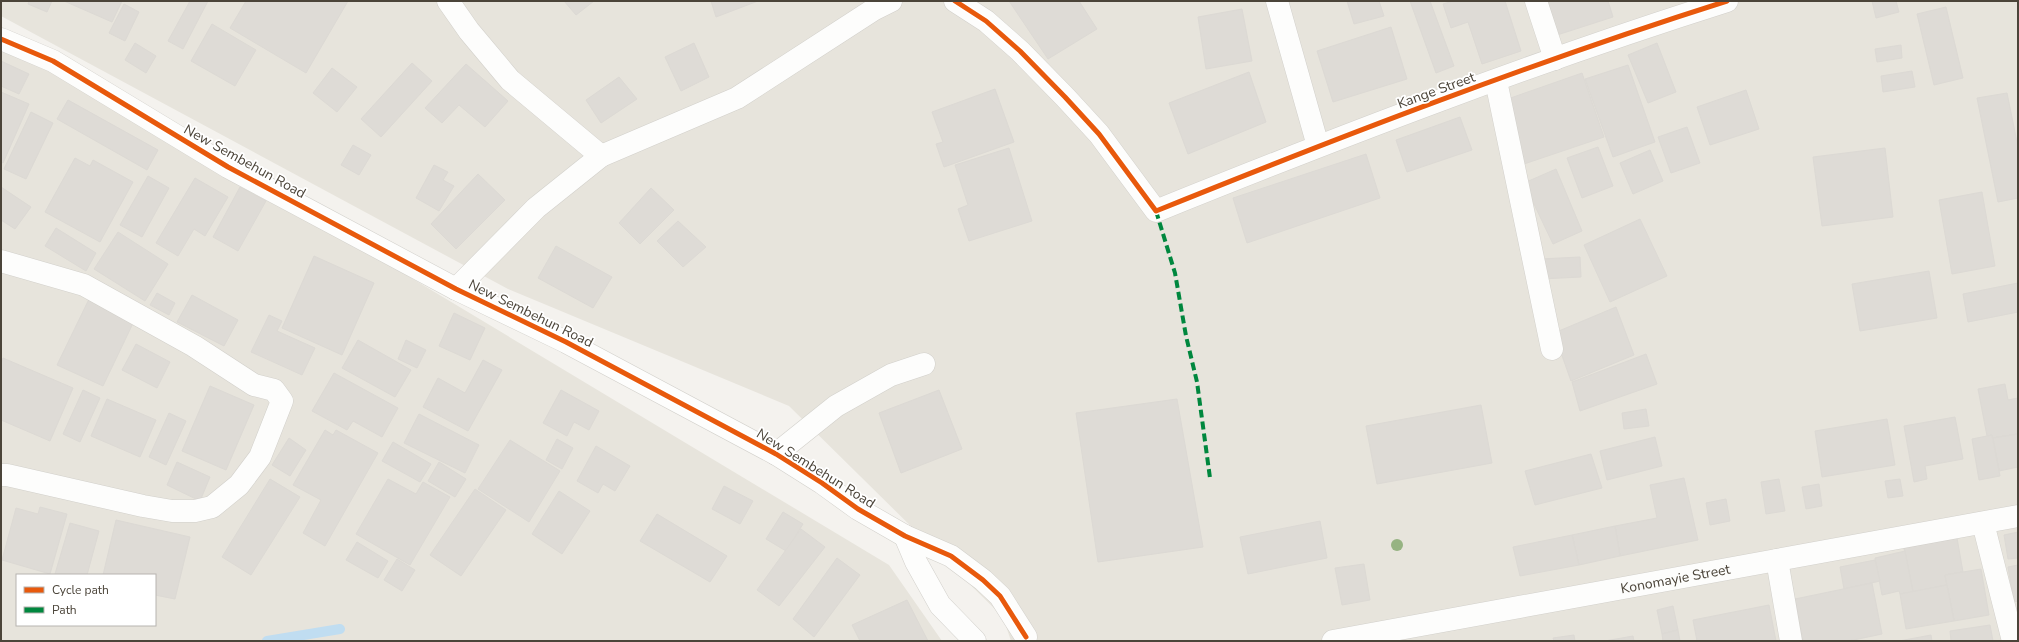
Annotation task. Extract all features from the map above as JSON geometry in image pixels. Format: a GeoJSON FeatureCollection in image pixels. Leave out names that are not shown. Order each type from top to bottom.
{"type":"FeatureCollection","features":[{"type":"Feature","properties":{"kind":"street"},"geometry":{"type":"LineString","coordinates":[[448,1],[469,31],[510,80],[601,156]]}},
{"type":"Feature","properties":{"kind":"street"},"geometry":{"type":"LineString","coordinates":[[456,288],[536,208],[601,156],[737,98],[872,10],[891,1]]}},
{"type":"Feature","properties":{"kind":"street","name":"Kange Street"},"geometry":{"type":"LineString","coordinates":[[954,1],[986,21],[1020,51],[1065,97],[1099,134],[1156,211],[1318,146],[1555,59],[1727,1]]}},
{"type":"Feature","properties":{"kind":"street"},"geometry":{"type":"LineString","coordinates":[[1277,1],[1318,146]]}},
{"type":"Feature","properties":{"kind":"street"},"geometry":{"type":"LineString","coordinates":[[1536,1],[1555,59]]}},
{"type":"Feature","properties":{"kind":"street","name":"New Sembehun Road"},"geometry":{"type":"LineString","coordinates":[[1,39],[53,61],[228,167],[456,288],[566,342],[776,454],[822,483],[858,509],[905,536],[951,556],[984,580],[1000,596],[1028,640]]}},
{"type":"Feature","properties":{"kind":"street"},"geometry":{"type":"LineString","coordinates":[[1496,81],[1552,349]]}},
{"type":"Feature","properties":{"kind":"street"},"geometry":{"type":"LineString","coordinates":[[1,261],[84,285],[194,346],[254,384],[274,390],[282,401],[260,457],[239,485],[212,507],[195,511],[172,511],[143,506],[7,475],[1,475]]}},
{"type":"Feature","properties":{"kind":"street"},"geometry":{"type":"LineString","coordinates":[[776,454],[836,406],[891,375],[924,364]]}},
{"type":"Feature","properties":{"kind":"street","name":"Konomayie Street"},"geometry":{"type":"LineString","coordinates":[[1333,641],[2018,516]]}},
{"type":"Feature","properties":{"kind":"street"},"geometry":{"type":"LineString","coordinates":[[1983,523],[2013,641]]}},
{"type":"Feature","properties":{"kind":"street"},"geometry":{"type":"LineString","coordinates":[[905,536],[916,562],[940,605],[975,641]]}},
{"type":"Feature","properties":{"kind":"street"},"geometry":{"type":"LineString","coordinates":[[1777,560],[1791,641]]}},
{"type":"Feature","properties":{"kind":"shaded area"},"geometry":{"type":"Polygon","coordinates":[[[1,1],[2018,1],[2018,641],[1011,641],[1003,617],[789,406],[508,289],[1,16],[1,1]]]}},
{"type":"Feature","properties":{"kind":"shaded area"},"geometry":{"type":"Polygon","coordinates":[[[1,46],[42,65],[293,207],[889,565],[942,641],[1,641],[1,46]]]}},
{"type":"Feature","properties":{"kind":"building"},"geometry":{"type":"Polygon","coordinates":[[[29,1],[52,1],[47,12],[28,4],[29,1]]]}},
{"type":"Feature","properties":{"kind":"building"},"geometry":{"type":"Polygon","coordinates":[[[64,1],[122,1],[112,22],[64,1]]]}},
{"type":"Feature","properties":{"kind":"building"},"geometry":{"type":"Polygon","coordinates":[[[190,1],[208,1],[183,49],[168,41],[190,1]]]}},
{"type":"Feature","properties":{"kind":"building"},"geometry":{"type":"Polygon","coordinates":[[[246,1],[348,1],[306,73],[230,28],[246,1]]]}},
{"type":"Feature","properties":{"kind":"building"},"geometry":{"type":"Polygon","coordinates":[[[564,1],[594,1],[576,15],[564,1]]]}},
{"type":"Feature","properties":{"kind":"building"},"geometry":{"type":"Polygon","coordinates":[[[711,1],[758,1],[716,17],[711,1]]]}},
{"type":"Feature","properties":{"kind":"building"},"geometry":{"type":"Polygon","coordinates":[[[1009,1],[1079,1],[1097,29],[1048,59],[1009,1]]]}},
{"type":"Feature","properties":{"kind":"building"},"geometry":{"type":"Polygon","coordinates":[[[1347,1],[1379,1],[1384,16],[1354,24],[1347,1]]]}},
{"type":"Feature","properties":{"kind":"building"},"geometry":{"type":"Polygon","coordinates":[[[1410,1],[1430,1],[1454,66],[1436,73],[1410,1]]]}},
{"type":"Feature","properties":{"kind":"building"},"geometry":{"type":"Polygon","coordinates":[[[1453,1],[1505,1],[1521,51],[1482,64],[1468,22],[1451,28],[1443,4],[1453,1]]]}},
{"type":"Feature","properties":{"kind":"building"},"geometry":{"type":"Polygon","coordinates":[[[1542,1],[1608,1],[1613,17],[1554,36],[1542,1]]]}},
{"type":"Feature","properties":{"kind":"building"},"geometry":{"type":"Polygon","coordinates":[[[1872,1],[1896,1],[1899,12],[1876,18],[1872,1]]]}},
{"type":"Feature","properties":{"kind":"building"},"geometry":{"type":"Polygon","coordinates":[[[124,4],[139,12],[125,41],[109,33],[124,4]]]}},
{"type":"Feature","properties":{"kind":"building"},"geometry":{"type":"Polygon","coordinates":[[[1946,7],[1963,78],[1934,85],[1917,14],[1946,7]]]}},
{"type":"Feature","properties":{"kind":"building"},"geometry":{"type":"Polygon","coordinates":[[[1242,9],[1252,61],[1206,69],[1198,17],[1242,9]]]}},
{"type":"Feature","properties":{"kind":"building"},"geometry":{"type":"Polygon","coordinates":[[[212,24],[256,50],[235,86],[191,61],[212,24]]]}},
{"type":"Feature","properties":{"kind":"building"},"geometry":{"type":"Polygon","coordinates":[[[1391,27],[1407,79],[1333,102],[1317,51],[1391,27]]]}},
{"type":"Feature","properties":{"kind":"building"},"geometry":{"type":"Polygon","coordinates":[[[135,43],[156,56],[146,73],[125,60],[135,43]]]}},
{"type":"Feature","properties":{"kind":"building"},"geometry":{"type":"Polygon","coordinates":[[[694,43],[709,77],[681,91],[665,57],[694,43]]]}},
{"type":"Feature","properties":{"kind":"building"},"geometry":{"type":"Polygon","coordinates":[[[1657,43],[1676,92],[1648,103],[1628,55],[1657,43]]]}},
{"type":"Feature","properties":{"kind":"building"},"geometry":{"type":"Polygon","coordinates":[[[1901,45],[1902,58],[1877,62],[1875,49],[1901,45]]]}},
{"type":"Feature","properties":{"kind":"building"},"geometry":{"type":"Polygon","coordinates":[[[1,61],[29,74],[19,94],[1,86],[1,61]]]}},
{"type":"Feature","properties":{"kind":"building"},"geometry":{"type":"Polygon","coordinates":[[[412,63],[432,81],[381,137],[361,119],[412,63]]]}},
{"type":"Feature","properties":{"kind":"building"},"geometry":{"type":"Polygon","coordinates":[[[466,64],[508,101],[485,127],[459,105],[442,123],[425,108],[466,64]]]}},
{"type":"Feature","properties":{"kind":"building"},"geometry":{"type":"Polygon","coordinates":[[[1628,65],[1655,142],[1613,157],[1585,79],[1628,65]]]}},
{"type":"Feature","properties":{"kind":"building"},"geometry":{"type":"Polygon","coordinates":[[[332,68],[357,87],[337,112],[313,93],[332,68]]]}},
{"type":"Feature","properties":{"kind":"building"},"geometry":{"type":"Polygon","coordinates":[[[1912,71],[1915,87],[1883,92],[1881,76],[1912,71]]]}},
{"type":"Feature","properties":{"kind":"building"},"geometry":{"type":"Polygon","coordinates":[[[1249,72],[1266,122],[1188,154],[1169,103],[1249,72]]]}},
{"type":"Feature","properties":{"kind":"building"},"geometry":{"type":"Polygon","coordinates":[[[1582,73],[1604,137],[1524,164],[1502,101],[1582,73]]]}},
{"type":"Feature","properties":{"kind":"building"},"geometry":{"type":"Polygon","coordinates":[[[619,77],[637,99],[601,123],[586,100],[619,77]]]}},
{"type":"Feature","properties":{"kind":"building"},"geometry":{"type":"Polygon","coordinates":[[[995,89],[1014,142],[944,167],[936,144],[943,142],[932,112],[995,89]]]}},
{"type":"Feature","properties":{"kind":"building"},"geometry":{"type":"Polygon","coordinates":[[[1746,90],[1759,129],[1710,145],[1697,107],[1746,90]]]}},
{"type":"Feature","properties":{"kind":"building"},"geometry":{"type":"Polygon","coordinates":[[[1,92],[29,104],[3,163],[1,162],[1,92]]]}},
{"type":"Feature","properties":{"kind":"building"},"geometry":{"type":"Polygon","coordinates":[[[2007,93],[2018,147],[2018,198],[1998,202],[1977,98],[2007,93]]]}},
{"type":"Feature","properties":{"kind":"building"},"geometry":{"type":"Polygon","coordinates":[[[68,100],[158,150],[147,170],[57,119],[68,100]]]}},
{"type":"Feature","properties":{"kind":"building"},"geometry":{"type":"Polygon","coordinates":[[[31,112],[53,123],[26,179],[4,169],[31,112]]]}},
{"type":"Feature","properties":{"kind":"building"},"geometry":{"type":"Polygon","coordinates":[[[1460,117],[1472,150],[1407,172],[1396,140],[1460,117]]]}},
{"type":"Feature","properties":{"kind":"building"},"geometry":{"type":"Polygon","coordinates":[[[1687,127],[1700,163],[1671,173],[1658,137],[1687,127]]]}},
{"type":"Feature","properties":{"kind":"building"},"geometry":{"type":"Polygon","coordinates":[[[353,145],[371,155],[359,175],[341,165],[353,145]]]}},
{"type":"Feature","properties":{"kind":"building"},"geometry":{"type":"Polygon","coordinates":[[[1598,147],[1613,186],[1582,198],[1567,158],[1598,147]]]}},
{"type":"Feature","properties":{"kind":"building"},"geometry":{"type":"Polygon","coordinates":[[[1009,148],[1032,221],[969,241],[958,209],[968,205],[955,165],[1009,148]]]}},
{"type":"Feature","properties":{"kind":"building"},"geometry":{"type":"Polygon","coordinates":[[[1885,148],[1893,217],[1822,226],[1813,157],[1885,148]]]}},
{"type":"Feature","properties":{"kind":"building"},"geometry":{"type":"Polygon","coordinates":[[[1650,150],[1663,181],[1633,194],[1620,163],[1650,150]]]}},
{"type":"Feature","properties":{"kind":"building"},"geometry":{"type":"Polygon","coordinates":[[[1366,154],[1380,198],[1247,243],[1233,198],[1366,154]]]}},
{"type":"Feature","properties":{"kind":"building"},"geometry":{"type":"Polygon","coordinates":[[[75,158],[90,166],[93,160],[133,182],[100,242],[45,212],[75,158]]]}},
{"type":"Feature","properties":{"kind":"building"},"geometry":{"type":"Polygon","coordinates":[[[434,165],[448,172],[443,180],[454,186],[439,211],[416,198],[434,165]]]}},
{"type":"Feature","properties":{"kind":"building"},"geometry":{"type":"Polygon","coordinates":[[[1556,169],[1582,231],[1553,244],[1524,183],[1556,169]]]}},
{"type":"Feature","properties":{"kind":"building"},"geometry":{"type":"Polygon","coordinates":[[[478,174],[505,200],[456,249],[431,224],[478,174]]]}},
{"type":"Feature","properties":{"kind":"building"},"geometry":{"type":"Polygon","coordinates":[[[148,176],[169,188],[142,237],[120,225],[148,176]]]}},
{"type":"Feature","properties":{"kind":"building"},"geometry":{"type":"Polygon","coordinates":[[[195,178],[228,197],[205,236],[194,229],[178,256],[156,243],[195,178]]]}},
{"type":"Feature","properties":{"kind":"building"},"geometry":{"type":"Polygon","coordinates":[[[1,187],[31,207],[15,229],[1,220],[1,187]]]}},
{"type":"Feature","properties":{"kind":"building"},"geometry":{"type":"Polygon","coordinates":[[[240,187],[266,201],[238,251],[213,237],[240,187]]]}},
{"type":"Feature","properties":{"kind":"building"},"geometry":{"type":"Polygon","coordinates":[[[651,188],[674,210],[640,244],[619,223],[651,188]]]}},
{"type":"Feature","properties":{"kind":"building"},"geometry":{"type":"Polygon","coordinates":[[[1982,192],[1995,266],[1952,274],[1939,200],[1982,192]]]}},
{"type":"Feature","properties":{"kind":"building"},"geometry":{"type":"Polygon","coordinates":[[[1640,219],[1667,276],[1610,302],[1584,245],[1640,219]]]}},
{"type":"Feature","properties":{"kind":"building"},"geometry":{"type":"Polygon","coordinates":[[[678,221],[706,247],[683,267],[657,241],[678,221]]]}},
{"type":"Feature","properties":{"kind":"building"},"geometry":{"type":"Polygon","coordinates":[[[56,228],[96,253],[86,271],[45,246],[56,228]]]}},
{"type":"Feature","properties":{"kind":"building"},"geometry":{"type":"Polygon","coordinates":[[[118,232],[168,264],[145,301],[94,269],[118,232]]]}},
{"type":"Feature","properties":{"kind":"building"},"geometry":{"type":"Polygon","coordinates":[[[556,246],[612,277],[593,308],[538,278],[556,246]]]}},
{"type":"Feature","properties":{"kind":"building"},"geometry":{"type":"Polygon","coordinates":[[[314,256],[374,283],[342,355],[282,328],[314,256]]]}},
{"type":"Feature","properties":{"kind":"building"},"geometry":{"type":"Polygon","coordinates":[[[1580,257],[1581,277],[1541,279],[1540,259],[1580,257]]]}},
{"type":"Feature","properties":{"kind":"building"},"geometry":{"type":"Polygon","coordinates":[[[1929,271],[1937,318],[1860,331],[1852,284],[1929,271]]]}},
{"type":"Feature","properties":{"kind":"building"},"geometry":{"type":"Polygon","coordinates":[[[2018,283],[2018,312],[1968,322],[1963,294],[2018,283]]]}},
{"type":"Feature","properties":{"kind":"building"},"geometry":{"type":"Polygon","coordinates":[[[157,293],[175,303],[169,315],[150,305],[157,293]]]}},
{"type":"Feature","properties":{"kind":"building"},"geometry":{"type":"Polygon","coordinates":[[[91,295],[136,317],[103,386],[57,365],[91,295]]]}},
{"type":"Feature","properties":{"kind":"building"},"geometry":{"type":"Polygon","coordinates":[[[192,295],[238,320],[224,346],[177,322],[192,295]]]}},
{"type":"Feature","properties":{"kind":"building"},"geometry":{"type":"Polygon","coordinates":[[[1616,307],[1634,355],[1571,381],[1554,333],[1616,307]]]}},
{"type":"Feature","properties":{"kind":"building"},"geometry":{"type":"Polygon","coordinates":[[[454,313],[485,328],[470,360],[439,346],[454,313]]]}},
{"type":"Feature","properties":{"kind":"building"},"geometry":{"type":"Polygon","coordinates":[[[269,315],[282,321],[277,331],[315,348],[302,375],[251,352],[269,315]]]}},
{"type":"Feature","properties":{"kind":"building"},"geometry":{"type":"Polygon","coordinates":[[[358,340],[411,370],[395,397],[342,368],[358,340]]]}},
{"type":"Feature","properties":{"kind":"building"},"geometry":{"type":"Polygon","coordinates":[[[406,340],[426,350],[417,368],[398,359],[406,340]]]}},
{"type":"Feature","properties":{"kind":"building"},"geometry":{"type":"Polygon","coordinates":[[[136,344],[170,362],[157,388],[122,370],[136,344]]]}},
{"type":"Feature","properties":{"kind":"building"},"geometry":{"type":"Polygon","coordinates":[[[1646,354],[1657,384],[1580,411],[1572,382],[1646,354]]]}},
{"type":"Feature","properties":{"kind":"building"},"geometry":{"type":"Polygon","coordinates":[[[3,358],[73,388],[50,441],[1,420],[1,363],[3,358]]]}},
{"type":"Feature","properties":{"kind":"building"},"geometry":{"type":"Polygon","coordinates":[[[483,360],[502,370],[468,431],[423,407],[438,378],[465,393],[483,360]]]}},
{"type":"Feature","properties":{"kind":"building"},"geometry":{"type":"Polygon","coordinates":[[[334,373],[398,408],[382,437],[353,421],[347,430],[312,411],[334,373]]]}},
{"type":"Feature","properties":{"kind":"building"},"geometry":{"type":"Polygon","coordinates":[[[2005,384],[2008,400],[2018,398],[2018,434],[1993,438],[1992,435],[1987,436],[1978,389],[2005,384]]]}},
{"type":"Feature","properties":{"kind":"building"},"geometry":{"type":"Polygon","coordinates":[[[210,386],[254,405],[226,470],[182,451],[210,386]]]}},
{"type":"Feature","properties":{"kind":"building"},"geometry":{"type":"Polygon","coordinates":[[[83,390],[100,398],[80,442],[63,434],[83,390]]]}},
{"type":"Feature","properties":{"kind":"building"},"geometry":{"type":"Polygon","coordinates":[[[561,390],[599,411],[589,430],[574,422],[567,436],[543,423],[561,390]]]}},
{"type":"Feature","properties":{"kind":"building"},"geometry":{"type":"Polygon","coordinates":[[[939,390],[962,449],[901,473],[879,413],[939,390]]]}},
{"type":"Feature","properties":{"kind":"building"},"geometry":{"type":"Polygon","coordinates":[[[107,399],[156,420],[140,457],[91,436],[107,399]]]}},
{"type":"Feature","properties":{"kind":"building"},"geometry":{"type":"Polygon","coordinates":[[[1177,399],[1203,547],[1098,562],[1076,413],[1177,399]]]}},
{"type":"Feature","properties":{"kind":"building"},"geometry":{"type":"Polygon","coordinates":[[[1481,405],[1492,463],[1377,484],[1366,426],[1481,405]]]}},
{"type":"Feature","properties":{"kind":"building"},"geometry":{"type":"Polygon","coordinates":[[[1646,409],[1649,426],[1624,429],[1622,413],[1646,409]]]}},
{"type":"Feature","properties":{"kind":"building"},"geometry":{"type":"Polygon","coordinates":[[[169,413],[186,421],[166,465],[149,457],[169,413]]]}},
{"type":"Feature","properties":{"kind":"building"},"geometry":{"type":"Polygon","coordinates":[[[419,414],[479,445],[465,473],[404,443],[419,414]]]}},
{"type":"Feature","properties":{"kind":"building"},"geometry":{"type":"Polygon","coordinates":[[[1955,417],[1963,459],[1925,466],[1927,479],[1914,482],[1904,426],[1955,417]]]}},
{"type":"Feature","properties":{"kind":"building"},"geometry":{"type":"Polygon","coordinates":[[[1887,419],[1895,465],[1822,477],[1815,431],[1887,419]]]}},
{"type":"Feature","properties":{"kind":"building"},"geometry":{"type":"Polygon","coordinates":[[[325,430],[333,435],[336,430],[378,453],[325,546],[303,533],[321,500],[293,485],[325,430]]]}},
{"type":"Feature","properties":{"kind":"building"},"geometry":{"type":"Polygon","coordinates":[[[2018,434],[2018,467],[1999,471],[1993,438],[2018,434]]]}},
{"type":"Feature","properties":{"kind":"building"},"geometry":{"type":"Polygon","coordinates":[[[1992,435],[2000,476],[1979,480],[1972,439],[1992,435]]]}},
{"type":"Feature","properties":{"kind":"building"},"geometry":{"type":"Polygon","coordinates":[[[1655,437],[1662,466],[1607,480],[1600,451],[1655,437]]]}},
{"type":"Feature","properties":{"kind":"building"},"geometry":{"type":"Polygon","coordinates":[[[289,438],[306,450],[290,476],[272,465],[289,438]]]}},
{"type":"Feature","properties":{"kind":"building"},"geometry":{"type":"Polygon","coordinates":[[[557,439],[573,448],[562,469],[546,460],[557,439]]]}},
{"type":"Feature","properties":{"kind":"building"},"geometry":{"type":"Polygon","coordinates":[[[510,440],[560,471],[529,522],[478,489],[510,440]]]}},
{"type":"Feature","properties":{"kind":"building"},"geometry":{"type":"Polygon","coordinates":[[[393,442],[431,464],[420,482],[382,461],[393,442]]]}},
{"type":"Feature","properties":{"kind":"building"},"geometry":{"type":"Polygon","coordinates":[[[596,446],[630,466],[615,491],[603,484],[598,493],[577,481],[596,446]]]}},
{"type":"Feature","properties":{"kind":"building"},"geometry":{"type":"Polygon","coordinates":[[[1591,454],[1602,488],[1535,505],[1525,471],[1591,454]]]}},
{"type":"Feature","properties":{"kind":"building"},"geometry":{"type":"Polygon","coordinates":[[[177,462],[210,477],[200,501],[167,485],[177,462]]]}},
{"type":"Feature","properties":{"kind":"building"},"geometry":{"type":"Polygon","coordinates":[[[439,462],[466,479],[455,497],[428,481],[439,462]]]}},
{"type":"Feature","properties":{"kind":"building"},"geometry":{"type":"Polygon","coordinates":[[[1684,478],[1698,540],[1620,556],[1615,526],[1657,518],[1650,485],[1684,478]]]}},
{"type":"Feature","properties":{"kind":"building"},"geometry":{"type":"Polygon","coordinates":[[[270,479],[300,497],[251,575],[222,557],[270,479]]]}},
{"type":"Feature","properties":{"kind":"building"},"geometry":{"type":"Polygon","coordinates":[[[388,479],[416,494],[423,482],[450,497],[410,565],[356,534],[388,479]]]}},
{"type":"Feature","properties":{"kind":"building"},"geometry":{"type":"Polygon","coordinates":[[[1779,479],[1785,511],[1766,514],[1761,482],[1779,479]]]}},
{"type":"Feature","properties":{"kind":"building"},"geometry":{"type":"Polygon","coordinates":[[[1900,479],[1903,496],[1888,498],[1885,481],[1900,479]]]}},
{"type":"Feature","properties":{"kind":"building"},"geometry":{"type":"Polygon","coordinates":[[[1819,484],[1822,506],[1806,509],[1802,487],[1819,484]]]}},
{"type":"Feature","properties":{"kind":"building"},"geometry":{"type":"Polygon","coordinates":[[[724,486],[753,501],[740,524],[712,509],[724,486]]]}},
{"type":"Feature","properties":{"kind":"building"},"geometry":{"type":"Polygon","coordinates":[[[475,489],[506,510],[461,576],[430,555],[475,489]]]}},
{"type":"Feature","properties":{"kind":"building"},"geometry":{"type":"Polygon","coordinates":[[[559,491],[590,511],[562,554],[532,534],[559,491]]]}},
{"type":"Feature","properties":{"kind":"building"},"geometry":{"type":"Polygon","coordinates":[[[1726,499],[1730,521],[1710,525],[1706,503],[1726,499]]]}},
{"type":"Feature","properties":{"kind":"building"},"geometry":{"type":"Polygon","coordinates":[[[40,507],[67,514],[50,574],[2,560],[16,508],[38,514],[40,507]]]}},
{"type":"Feature","properties":{"kind":"building"},"geometry":{"type":"Polygon","coordinates":[[[783,512],[803,524],[786,551],[766,539],[783,512]]]}},
{"type":"Feature","properties":{"kind":"building"},"geometry":{"type":"Polygon","coordinates":[[[657,514],[727,556],[710,582],[640,541],[657,514]]]}},
{"type":"Feature","properties":{"kind":"building"},"geometry":{"type":"Polygon","coordinates":[[[116,520],[190,537],[175,599],[156,595],[156,574],[103,574],[116,520]]]}},
{"type":"Feature","properties":{"kind":"building"},"geometry":{"type":"Polygon","coordinates":[[[1320,521],[1327,558],[1248,574],[1240,537],[1320,521]]]}},
{"type":"Feature","properties":{"kind":"building"},"geometry":{"type":"Polygon","coordinates":[[[70,523],[99,531],[87,574],[55,574],[70,523]]]}},
{"type":"Feature","properties":{"kind":"building"},"geometry":{"type":"Polygon","coordinates":[[[1615,526],[1620,556],[1579,565],[1572,535],[1615,526]]]}},
{"type":"Feature","properties":{"kind":"building"},"geometry":{"type":"Polygon","coordinates":[[[801,529],[825,547],[779,606],[757,590],[801,529]]]}},
{"type":"Feature","properties":{"kind":"building"},"geometry":{"type":"Polygon","coordinates":[[[2018,532],[2018,558],[2008,559],[2004,535],[2018,532]]]}},
{"type":"Feature","properties":{"kind":"building"},"geometry":{"type":"Polygon","coordinates":[[[1572,535],[1579,565],[1520,576],[1513,547],[1572,535]]]}},
{"type":"Feature","properties":{"kind":"building"},"geometry":{"type":"Polygon","coordinates":[[[1957,538],[1963,572],[1945,575],[1947,585],[1913,592],[1904,548],[1957,538]]]}},
{"type":"Feature","properties":{"kind":"building"},"geometry":{"type":"Polygon","coordinates":[[[357,542],[388,561],[378,578],[346,560],[357,542]]]}},
{"type":"Feature","properties":{"kind":"building"},"geometry":{"type":"Polygon","coordinates":[[[1905,551],[1913,592],[1900,594],[1899,591],[1882,595],[1875,558],[1905,551]]]}},
{"type":"Feature","properties":{"kind":"building"},"geometry":{"type":"Polygon","coordinates":[[[837,558],[860,575],[814,637],[793,619],[837,558]]]}},
{"type":"Feature","properties":{"kind":"building"},"geometry":{"type":"Polygon","coordinates":[[[397,559],[415,570],[402,591],[384,580],[397,559]]]}},
{"type":"Feature","properties":{"kind":"building"},"geometry":{"type":"Polygon","coordinates":[[[1875,560],[1880,581],[1844,589],[1840,567],[1875,560]]]}},
{"type":"Feature","properties":{"kind":"building"},"geometry":{"type":"Polygon","coordinates":[[[1364,564],[1370,600],[1342,605],[1335,568],[1364,564]]]}},
{"type":"Feature","properties":{"kind":"building"},"geometry":{"type":"Polygon","coordinates":[[[2018,565],[2018,601],[2014,602],[2008,567],[2018,565]]]}},
{"type":"Feature","properties":{"kind":"building"},"geometry":{"type":"Polygon","coordinates":[[[1981,569],[1989,615],[1954,621],[1945,575],[1981,569]]]}},
{"type":"Feature","properties":{"kind":"building"},"geometry":{"type":"Polygon","coordinates":[[[1872,583],[1882,634],[1849,641],[1803,641],[1795,599],[1872,583]]]}},
{"type":"Feature","properties":{"kind":"building"},"geometry":{"type":"Polygon","coordinates":[[[1947,585],[1954,621],[1906,629],[1900,594],[1947,585]]]}},
{"type":"Feature","properties":{"kind":"building"},"geometry":{"type":"Polygon","coordinates":[[[907,600],[928,641],[860,641],[852,625],[907,600]]]}},
{"type":"Feature","properties":{"kind":"building"},"geometry":{"type":"Polygon","coordinates":[[[1769,605],[1776,641],[1697,641],[1693,620],[1769,605]]]}},
{"type":"Feature","properties":{"kind":"building"},"geometry":{"type":"Polygon","coordinates":[[[1673,606],[1678,630],[1662,634],[1657,610],[1673,606]]]}},
{"type":"Feature","properties":{"kind":"building"},"geometry":{"type":"Polygon","coordinates":[[[1990,625],[1993,641],[1951,641],[1950,631],[1990,625]]]}},
{"type":"Feature","properties":{"kind":"building"},"geometry":{"type":"Polygon","coordinates":[[[1678,630],[1680,641],[1663,641],[1662,634],[1678,630]]]}},
{"type":"Feature","properties":{"kind":"building"},"geometry":{"type":"Polygon","coordinates":[[[1574,635],[1575,641],[1554,641],[1553,638],[1574,635]]]}},
{"type":"Feature","properties":{"kind":"building"},"geometry":{"type":"Polygon","coordinates":[[[1931,635],[1932,641],[1899,641],[1931,635]]]}},
{"type":"Feature","properties":{"kind":"building"},"geometry":{"type":"Polygon","coordinates":[[[1633,636],[1634,641],[1605,641],[1633,636]]]}},
{"type":"Feature","properties":{"kind":"waterway"},"geometry":{"type":"LineString","coordinates":[[267,641],[340,629]]}},
{"type":"Feature","properties":{"kind":"marked path"},"geometry":{"type":"LineString","coordinates":[[1156,211],[1175,273],[1186,336],[1197,382],[1210,478]]}},
{"type":"Feature","properties":{"kind":"cycle path"},"geometry":{"type":"LineString","coordinates":[[955,1],[986,21],[1020,51],[1065,97],[1099,134],[1156,211],[1440,100],[1655,24],[1727,1]]}},
{"type":"Feature","properties":{"kind":"cycle path"},"geometry":{"type":"LineString","coordinates":[[1,39],[53,61],[228,167],[456,289],[566,342],[776,454],[822,483],[858,509],[905,536],[951,556],[983,580],[1000,596],[1026,637]]}}]}
